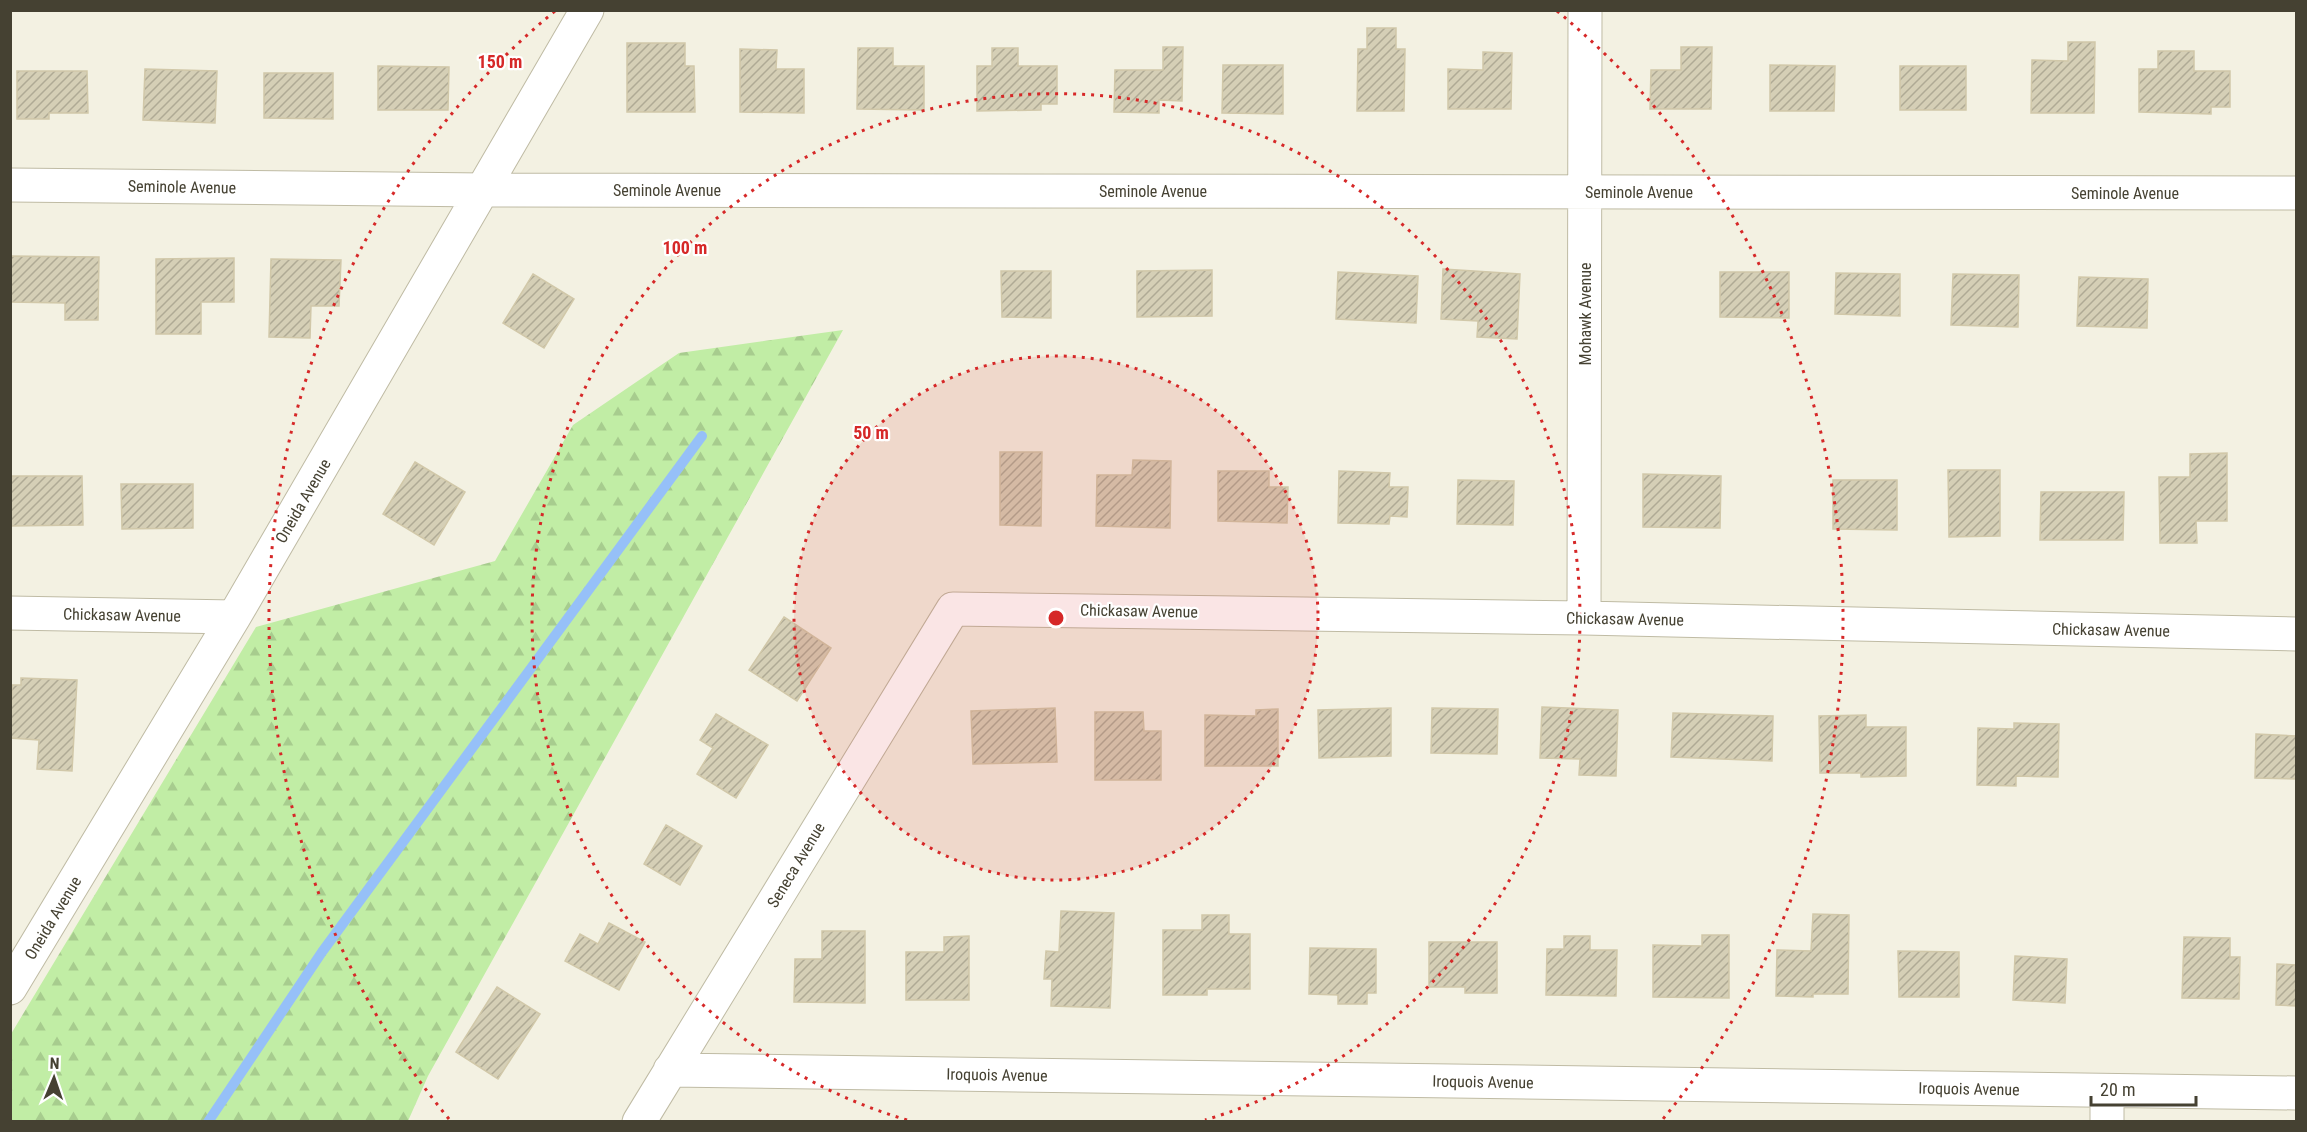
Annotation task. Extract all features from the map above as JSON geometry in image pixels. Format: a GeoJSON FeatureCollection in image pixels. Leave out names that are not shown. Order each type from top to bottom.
{"type":"FeatureCollection","features":[{"type":"Feature","properties":{"kind":"street","name":"Oneida Avenue"},"geometry":{"type":"LineString","coordinates":[[10,988],[234,618],[485,190],[587,10]]}},
{"type":"Feature","properties":{"kind":"street","name":"Mohawk Avenue"},"geometry":{"type":"LineString","coordinates":[[1584,618],[1585,10]]}},
{"type":"Feature","properties":{"kind":"street","name":"Seminole Avenue"},"geometry":{"type":"LineString","coordinates":[[10,185],[485,190],[2296,193]]}},
{"type":"Feature","properties":{"kind":"street","name":"Chickasaw Avenue"},"geometry":{"type":"LineString","coordinates":[[953,609],[1584,618],[2296,634]]}},
{"type":"Feature","properties":{"kind":"street","name":"Seneca Avenue"},"geometry":{"type":"LineString","coordinates":[[639,1122],[953,609]]}},
{"type":"Feature","properties":{"kind":"street","name":"Chickasaw Avenue"},"geometry":{"type":"LineString","coordinates":[[10,613],[234,618]]}},
{"type":"Feature","properties":{"kind":"street","name":"Iroquois Avenue"},"geometry":{"type":"LineString","coordinates":[[670,1070],[2107,1106],[2296,1093]]}},
{"type":"Feature","properties":{"kind":"green space"},"geometry":{"type":"Polygon","coordinates":[[[843,330],[428,1076],[408,1121],[11,1121],[11,1034],[256,627],[495,561],[573,425],[679,353],[843,330]]]}},
{"type":"Feature","properties":{"kind":"building"},"geometry":{"type":"Polygon","coordinates":[[[1367,28],[1396,28],[1396,49],[1405,49],[1404,111],[1357,111],[1358,49],[1367,49],[1367,28]]]}},
{"type":"Feature","properties":{"kind":"building"},"geometry":{"type":"Polygon","coordinates":[[[2068,42],[2095,42],[2094,113],[2031,113],[2032,60],[2068,61],[2068,42]]]}},
{"type":"Feature","properties":{"kind":"building"},"geometry":{"type":"Polygon","coordinates":[[[627,43],[685,43],[685,66],[694,66],[695,112],[627,112],[627,43]]]}},
{"type":"Feature","properties":{"kind":"building"},"geometry":{"type":"Polygon","coordinates":[[[1163,47],[1183,47],[1182,101],[1159,100],[1159,113],[1114,112],[1115,70],[1163,70],[1163,47]]]}},
{"type":"Feature","properties":{"kind":"building"},"geometry":{"type":"Polygon","coordinates":[[[1681,47],[1712,47],[1711,109],[1650,109],[1651,70],[1681,70],[1681,47]]]}},
{"type":"Feature","properties":{"kind":"building"},"geometry":{"type":"Polygon","coordinates":[[[858,48],[893,48],[893,66],[924,66],[924,110],[857,109],[858,48]]]}},
{"type":"Feature","properties":{"kind":"building"},"geometry":{"type":"Polygon","coordinates":[[[992,48],[1018,48],[1018,66],[1057,66],[1057,104],[1041,104],[1041,110],[977,111],[977,66],[992,66],[992,48]]]}},
{"type":"Feature","properties":{"kind":"building"},"geometry":{"type":"Polygon","coordinates":[[[740,49],[777,50],[776,69],[804,69],[804,113],[740,112],[740,49]]]}},
{"type":"Feature","properties":{"kind":"building"},"geometry":{"type":"Polygon","coordinates":[[[2158,51],[2194,51],[2194,71],[2230,71],[2230,107],[2211,107],[2211,114],[2139,112],[2139,69],[2158,69],[2158,51]]]}},
{"type":"Feature","properties":{"kind":"building"},"geometry":{"type":"Polygon","coordinates":[[[1483,52],[1512,53],[1511,109],[1448,109],[1448,69],[1483,70],[1483,52]]]}},
{"type":"Feature","properties":{"kind":"building"},"geometry":{"type":"Polygon","coordinates":[[[1223,65],[1283,65],[1283,114],[1222,113],[1223,65]]]}},
{"type":"Feature","properties":{"kind":"building"},"geometry":{"type":"Polygon","coordinates":[[[1770,65],[1835,66],[1834,111],[1770,111],[1770,65]]]}},
{"type":"Feature","properties":{"kind":"building"},"geometry":{"type":"Polygon","coordinates":[[[378,66],[449,67],[448,110],[378,110],[378,66]]]}},
{"type":"Feature","properties":{"kind":"building"},"geometry":{"type":"Polygon","coordinates":[[[1900,66],[1966,66],[1966,110],[1900,110],[1900,66]]]}},
{"type":"Feature","properties":{"kind":"building"},"geometry":{"type":"Polygon","coordinates":[[[145,69],[217,71],[215,123],[143,120],[145,69]]]}},
{"type":"Feature","properties":{"kind":"building"},"geometry":{"type":"Polygon","coordinates":[[[17,71],[87,71],[88,113],[49,113],[49,119],[17,119],[17,71]]]}},
{"type":"Feature","properties":{"kind":"building"},"geometry":{"type":"Polygon","coordinates":[[[264,73],[333,73],[333,119],[264,118],[264,73]]]}},
{"type":"Feature","properties":{"kind":"building"},"geometry":{"type":"Polygon","coordinates":[[[10,256],[99,257],[98,320],[65,320],[65,303],[10,302],[10,256]]]}},
{"type":"Feature","properties":{"kind":"building"},"geometry":{"type":"Polygon","coordinates":[[[234,258],[234,302],[201,302],[201,334],[156,334],[156,259],[234,258]]]}},
{"type":"Feature","properties":{"kind":"building"},"geometry":{"type":"Polygon","coordinates":[[[271,259],[341,260],[339,306],[311,306],[310,338],[269,337],[271,259]]]}},
{"type":"Feature","properties":{"kind":"building"},"geometry":{"type":"Polygon","coordinates":[[[1443,269],[1520,274],[1517,339],[1477,337],[1478,321],[1441,319],[1443,269]]]}},
{"type":"Feature","properties":{"kind":"building"},"geometry":{"type":"Polygon","coordinates":[[[1212,270],[1212,316],[1137,317],[1137,271],[1212,270]]]}},
{"type":"Feature","properties":{"kind":"building"},"geometry":{"type":"Polygon","coordinates":[[[1001,271],[1051,271],[1051,318],[1002,317],[1001,271]]]}},
{"type":"Feature","properties":{"kind":"building"},"geometry":{"type":"Polygon","coordinates":[[[1338,272],[1418,276],[1416,323],[1336,319],[1338,272]]]}},
{"type":"Feature","properties":{"kind":"building"},"geometry":{"type":"Polygon","coordinates":[[[1720,272],[1789,272],[1789,318],[1720,317],[1720,272]]]}},
{"type":"Feature","properties":{"kind":"building"},"geometry":{"type":"Polygon","coordinates":[[[1836,273],[1900,274],[1900,316],[1835,314],[1836,273]]]}},
{"type":"Feature","properties":{"kind":"building"},"geometry":{"type":"Polygon","coordinates":[[[533,274],[574,299],[544,348],[503,323],[533,274]]]}},
{"type":"Feature","properties":{"kind":"building"},"geometry":{"type":"Polygon","coordinates":[[[1953,274],[2019,275],[2018,327],[1951,325],[1953,274]]]}},
{"type":"Feature","properties":{"kind":"building"},"geometry":{"type":"Polygon","coordinates":[[[2079,277],[2148,279],[2147,328],[2077,326],[2079,277]]]}},
{"type":"Feature","properties":{"kind":"building"},"geometry":{"type":"Polygon","coordinates":[[[1000,452],[1042,452],[1041,526],[1000,525],[1000,452]]]}},
{"type":"Feature","properties":{"kind":"building"},"geometry":{"type":"Polygon","coordinates":[[[2227,453],[2227,521],[2196,521],[2197,543],[2160,543],[2159,477],[2190,477],[2190,454],[2227,453]]]}},
{"type":"Feature","properties":{"kind":"building"},"geometry":{"type":"Polygon","coordinates":[[[1133,460],[1171,461],[1170,528],[1096,526],[1097,475],[1132,475],[1133,460]]]}},
{"type":"Feature","properties":{"kind":"building"},"geometry":{"type":"Polygon","coordinates":[[[415,462],[465,492],[434,545],[383,514],[415,462]]]}},
{"type":"Feature","properties":{"kind":"building"},"geometry":{"type":"Polygon","coordinates":[[[1948,470],[2000,470],[2000,536],[1949,537],[1948,470]]]}},
{"type":"Feature","properties":{"kind":"building"},"geometry":{"type":"Polygon","coordinates":[[[1218,471],[1269,471],[1269,487],[1288,487],[1287,523],[1218,521],[1218,471]]]}},
{"type":"Feature","properties":{"kind":"building"},"geometry":{"type":"Polygon","coordinates":[[[1339,471],[1390,473],[1389,487],[1408,487],[1407,517],[1390,516],[1389,524],[1338,523],[1339,471]]]}},
{"type":"Feature","properties":{"kind":"building"},"geometry":{"type":"Polygon","coordinates":[[[1643,474],[1721,476],[1720,528],[1643,527],[1643,474]]]}},
{"type":"Feature","properties":{"kind":"building"},"geometry":{"type":"Polygon","coordinates":[[[11,476],[82,476],[83,525],[11,526],[11,476]]]}},
{"type":"Feature","properties":{"kind":"building"},"geometry":{"type":"Polygon","coordinates":[[[1458,480],[1514,481],[1513,525],[1457,524],[1458,480]]]}},
{"type":"Feature","properties":{"kind":"building"},"geometry":{"type":"Polygon","coordinates":[[[1833,480],[1897,480],[1897,530],[1833,529],[1833,480]]]}},
{"type":"Feature","properties":{"kind":"building"},"geometry":{"type":"Polygon","coordinates":[[[121,484],[193,484],[193,528],[122,529],[121,484]]]}},
{"type":"Feature","properties":{"kind":"building"},"geometry":{"type":"Polygon","coordinates":[[[2041,492],[2124,492],[2123,540],[2040,540],[2041,492]]]}},
{"type":"Feature","properties":{"kind":"building"},"geometry":{"type":"Polygon","coordinates":[[[784,617],[831,648],[797,701],[749,670],[784,617]]]}},
{"type":"Feature","properties":{"kind":"building"},"geometry":{"type":"Polygon","coordinates":[[[21,678],[77,680],[72,771],[37,769],[39,740],[10,738],[12,685],[21,685],[21,678]]]}},
{"type":"Feature","properties":{"kind":"building"},"geometry":{"type":"Polygon","coordinates":[[[1542,707],[1618,710],[1616,776],[1579,775],[1580,759],[1540,758],[1542,707]]]}},
{"type":"Feature","properties":{"kind":"building"},"geometry":{"type":"Polygon","coordinates":[[[1055,708],[1057,762],[973,764],[971,711],[1055,708]]]}},
{"type":"Feature","properties":{"kind":"building"},"geometry":{"type":"Polygon","coordinates":[[[1391,708],[1391,756],[1319,758],[1318,710],[1391,708]]]}},
{"type":"Feature","properties":{"kind":"building"},"geometry":{"type":"Polygon","coordinates":[[[1432,708],[1498,709],[1497,754],[1431,753],[1432,708]]]}},
{"type":"Feature","properties":{"kind":"building"},"geometry":{"type":"Polygon","coordinates":[[[1278,709],[1278,766],[1205,766],[1205,715],[1256,716],[1256,710],[1278,709]]]}},
{"type":"Feature","properties":{"kind":"building"},"geometry":{"type":"Polygon","coordinates":[[[1095,712],[1143,712],[1144,731],[1161,731],[1161,780],[1095,780],[1095,712]]]}},
{"type":"Feature","properties":{"kind":"building"},"geometry":{"type":"Polygon","coordinates":[[[1673,713],[1773,716],[1772,761],[1671,757],[1673,713]]]}},
{"type":"Feature","properties":{"kind":"building"},"geometry":{"type":"Polygon","coordinates":[[[716,714],[768,745],[736,798],[697,774],[713,748],[700,740],[716,714]]]}},
{"type":"Feature","properties":{"kind":"building"},"geometry":{"type":"Polygon","coordinates":[[[1866,715],[1866,727],[1906,727],[1906,776],[1861,777],[1861,773],[1820,773],[1819,716],[1866,715]]]}},
{"type":"Feature","properties":{"kind":"building"},"geometry":{"type":"Polygon","coordinates":[[[2014,723],[2059,724],[2058,777],[2016,776],[2016,786],[1977,785],[1978,728],[2014,729],[2014,723]]]}},
{"type":"Feature","properties":{"kind":"building"},"geometry":{"type":"Polygon","coordinates":[[[2256,734],[2296,736],[2296,779],[2255,778],[2256,734]]]}},
{"type":"Feature","properties":{"kind":"building"},"geometry":{"type":"Polygon","coordinates":[[[666,825],[702,846],[680,885],[644,864],[666,825]]]}},
{"type":"Feature","properties":{"kind":"building"},"geometry":{"type":"Polygon","coordinates":[[[1061,911],[1114,913],[1110,1008],[1051,1006],[1052,979],[1044,979],[1046,951],[1059,952],[1061,911]]]}},
{"type":"Feature","properties":{"kind":"building"},"geometry":{"type":"Polygon","coordinates":[[[1813,914],[1849,915],[1848,994],[1813,994],[1813,997],[1776,996],[1777,950],[1811,951],[1813,914]]]}},
{"type":"Feature","properties":{"kind":"building"},"geometry":{"type":"Polygon","coordinates":[[[1202,915],[1229,915],[1229,934],[1250,934],[1250,989],[1207,989],[1207,995],[1163,995],[1163,930],[1202,930],[1202,915]]]}},
{"type":"Feature","properties":{"kind":"building"},"geometry":{"type":"Polygon","coordinates":[[[609,923],[645,942],[619,990],[565,961],[580,934],[598,944],[609,923]]]}},
{"type":"Feature","properties":{"kind":"building"},"geometry":{"type":"Polygon","coordinates":[[[822,931],[865,931],[865,1003],[794,1002],[795,959],[822,959],[822,931]]]}},
{"type":"Feature","properties":{"kind":"building"},"geometry":{"type":"Polygon","coordinates":[[[1702,935],[1729,935],[1729,998],[1653,997],[1653,945],[1702,946],[1702,935]]]}},
{"type":"Feature","properties":{"kind":"building"},"geometry":{"type":"Polygon","coordinates":[[[969,936],[969,1000],[906,1000],[906,952],[944,952],[944,937],[969,936]]]}},
{"type":"Feature","properties":{"kind":"building"},"geometry":{"type":"Polygon","coordinates":[[[1564,936],[1590,936],[1590,950],[1617,950],[1616,996],[1546,995],[1547,949],[1564,949],[1564,936]]]}},
{"type":"Feature","properties":{"kind":"building"},"geometry":{"type":"Polygon","coordinates":[[[2184,937],[2230,938],[2230,957],[2240,957],[2239,999],[2182,998],[2184,937]]]}},
{"type":"Feature","properties":{"kind":"building"},"geometry":{"type":"Polygon","coordinates":[[[1429,942],[1497,942],[1497,993],[1465,993],[1465,987],[1429,987],[1429,942]]]}},
{"type":"Feature","properties":{"kind":"building"},"geometry":{"type":"Polygon","coordinates":[[[1310,948],[1376,949],[1376,993],[1367,993],[1367,1004],[1338,1004],[1338,995],[1309,994],[1310,948]]]}},
{"type":"Feature","properties":{"kind":"building"},"geometry":{"type":"Polygon","coordinates":[[[1898,951],[1959,952],[1959,997],[1899,997],[1898,951]]]}},
{"type":"Feature","properties":{"kind":"building"},"geometry":{"type":"Polygon","coordinates":[[[2015,956],[2067,959],[2065,1003],[2013,1000],[2015,956]]]}},
{"type":"Feature","properties":{"kind":"building"},"geometry":{"type":"Polygon","coordinates":[[[2277,964],[2296,965],[2296,1006],[2276,1005],[2277,964]]]}},
{"type":"Feature","properties":{"kind":"building"},"geometry":{"type":"Polygon","coordinates":[[[497,987],[540,1014],[498,1079],[456,1052],[497,987]]]}},
{"type":"Feature","properties":{"kind":"waterway"},"geometry":{"type":"LineString","coordinates":[[208,1122],[322,952],[702,436]]}}]}
